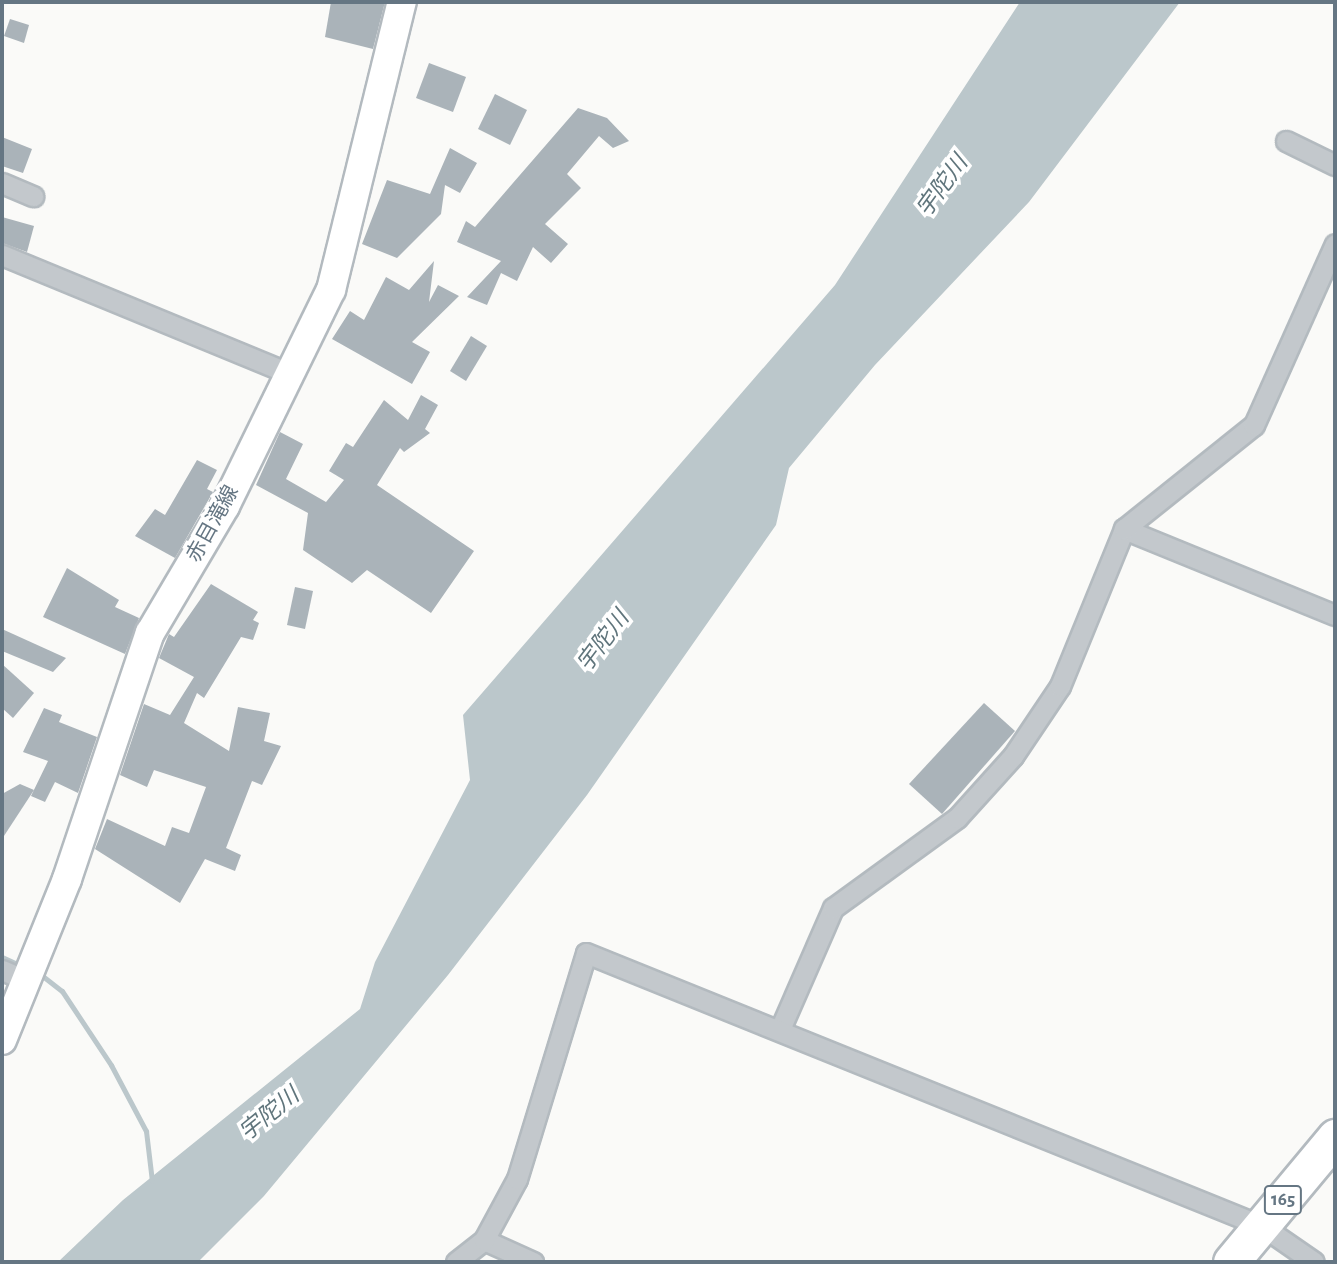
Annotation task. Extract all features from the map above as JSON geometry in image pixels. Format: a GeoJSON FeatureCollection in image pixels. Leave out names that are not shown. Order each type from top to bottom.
{"type":"FeatureCollection","features":[{"type":"Feature","properties":{"kind":"highway","name":"165"},"geometry":{"type":"LineString","coordinates":[[1231,1262],[1335,1137]]}},
{"type":"Feature","properties":{"kind":"main road","name":"赤目滝線"},"geometry":{"type":"LineString","coordinates":[[2,1040],[20,971],[150,633],[225,506],[331,290],[402,2]]}},
{"type":"Feature","properties":{"kind":"street"},"geometry":{"type":"LineString","coordinates":[[1286,141],[1335,165]]}},
{"type":"Feature","properties":{"kind":"street"},"geometry":{"type":"LineString","coordinates":[[2,183],[33,195]]}},
{"type":"Feature","properties":{"kind":"street"},"geometry":{"type":"LineString","coordinates":[[780,1027],[833,908],[957,818],[1013,756],[1060,686],[1124,529],[1254,425],[1335,244]]}},
{"type":"Feature","properties":{"kind":"street"},"geometry":{"type":"LineString","coordinates":[[2,255],[288,373]]}},
{"type":"Feature","properties":{"kind":"street"},"geometry":{"type":"LineString","coordinates":[[1124,529],[1335,615]]}},
{"type":"Feature","properties":{"kind":"street"},"geometry":{"type":"LineString","coordinates":[[456,1262],[484,1240],[517,1179],[586,953],[780,1027],[1262,1226],[1314,1262]]}},
{"type":"Feature","properties":{"kind":"street"},"geometry":{"type":"LineString","coordinates":[[484,1240],[533,1262]]}},
{"type":"Feature","properties":{"kind":"water","name":"宇陀川"},"geometry":{"type":"Polygon","coordinates":[[[1020,2],[1180,2],[1029,202],[875,365],[789,468],[776,525],[587,795],[448,975],[264,1196],[198,1262],[58,1262],[123,1200],[360,1009],[375,962],[470,780],[463,715],[835,285],[1020,2]]]}},
{"type":"Feature","properties":{"kind":"building"},"geometry":{"type":"Polygon","coordinates":[[[331,2],[385,2],[373,49],[325,37],[331,2]]]}},
{"type":"Feature","properties":{"kind":"building"},"geometry":{"type":"Polygon","coordinates":[[[10,19],[29,25],[24,43],[4,36],[10,19]]]}},
{"type":"Feature","properties":{"kind":"building"},"geometry":{"type":"Polygon","coordinates":[[[429,63],[466,77],[453,112],[416,98],[429,63]]]}},
{"type":"Feature","properties":{"kind":"building"},"geometry":{"type":"Polygon","coordinates":[[[495,94],[527,110],[510,145],[478,129],[495,94]]]}},
{"type":"Feature","properties":{"kind":"building"},"geometry":{"type":"Polygon","coordinates":[[[578,108],[607,118],[629,141],[613,148],[599,136],[567,174],[581,188],[545,224],[568,244],[551,263],[533,247],[517,281],[501,273],[487,305],[467,297],[501,261],[457,242],[466,221],[475,227],[578,108]]]}},
{"type":"Feature","properties":{"kind":"building"},"geometry":{"type":"Polygon","coordinates":[[[2,137],[32,149],[23,173],[2,166],[2,137]]]}},
{"type":"Feature","properties":{"kind":"building"},"geometry":{"type":"Polygon","coordinates":[[[450,148],[477,163],[460,193],[445,185],[441,214],[397,258],[362,244],[387,180],[430,194],[450,148]]]}},
{"type":"Feature","properties":{"kind":"building"},"geometry":{"type":"Polygon","coordinates":[[[2,217],[34,226],[27,252],[2,243],[2,217]]]}},
{"type":"Feature","properties":{"kind":"building"},"geometry":{"type":"Polygon","coordinates":[[[434,261],[429,302],[438,285],[459,296],[412,342],[430,352],[412,384],[332,339],[350,311],[364,320],[386,277],[409,290],[434,261]]]}},
{"type":"Feature","properties":{"kind":"building"},"geometry":{"type":"Polygon","coordinates":[[[471,336],[487,346],[466,381],[450,371],[471,336]]]}},
{"type":"Feature","properties":{"kind":"building"},"geometry":{"type":"Polygon","coordinates":[[[421,395],[438,405],[425,429],[430,433],[404,452],[400,448],[377,485],[474,551],[431,613],[367,570],[352,583],[303,550],[308,513],[256,485],[280,432],[303,444],[286,479],[326,502],[344,480],[329,471],[346,443],[353,447],[384,400],[408,420],[421,395]]]}},
{"type":"Feature","properties":{"kind":"building"},"geometry":{"type":"Polygon","coordinates":[[[197,460],[217,470],[207,489],[213,492],[175,558],[135,536],[155,509],[165,515],[197,460]]]}},
{"type":"Feature","properties":{"kind":"building"},"geometry":{"type":"Polygon","coordinates":[[[67,568],[119,600],[115,607],[139,618],[125,654],[43,617],[67,568]]]}},
{"type":"Feature","properties":{"kind":"building"},"geometry":{"type":"Polygon","coordinates":[[[211,584],[258,612],[253,620],[259,623],[253,640],[241,637],[204,698],[197,693],[184,723],[229,751],[238,707],[270,713],[264,741],[281,746],[262,785],[252,781],[226,848],[241,855],[235,871],[205,859],[180,903],[95,849],[107,819],[165,846],[172,827],[189,833],[206,787],[154,770],[147,787],[120,775],[144,704],[170,715],[194,677],[159,658],[169,634],[174,637],[211,584]]]}},
{"type":"Feature","properties":{"kind":"building"},"geometry":{"type":"Polygon","coordinates":[[[295,587],[313,591],[305,629],[287,625],[295,587]]]}},
{"type":"Feature","properties":{"kind":"building"},"geometry":{"type":"Polygon","coordinates":[[[2,629],[66,658],[53,672],[2,651],[2,629]]]}},
{"type":"Feature","properties":{"kind":"building"},"geometry":{"type":"Polygon","coordinates":[[[2,664],[34,693],[13,718],[2,708],[2,664]]]}},
{"type":"Feature","properties":{"kind":"building"},"geometry":{"type":"Polygon","coordinates":[[[984,703],[1015,731],[942,814],[909,784],[984,703]]]}},
{"type":"Feature","properties":{"kind":"building"},"geometry":{"type":"Polygon","coordinates":[[[44,708],[62,715],[59,722],[97,737],[78,793],[55,782],[45,802],[31,796],[48,761],[23,752],[44,708]]]}},
{"type":"Feature","properties":{"kind":"building"},"geometry":{"type":"Polygon","coordinates":[[[20,784],[34,790],[2,839],[2,794],[20,784]]]}},
{"type":"Feature","properties":{"kind":"waterway"},"geometry":{"type":"LineString","coordinates":[[2,957],[21,966]]}},
{"type":"Feature","properties":{"kind":"waterway"},"geometry":{"type":"LineString","coordinates":[[40,974],[62,991],[111,1065],[146,1131],[152,1181]]}}]}
